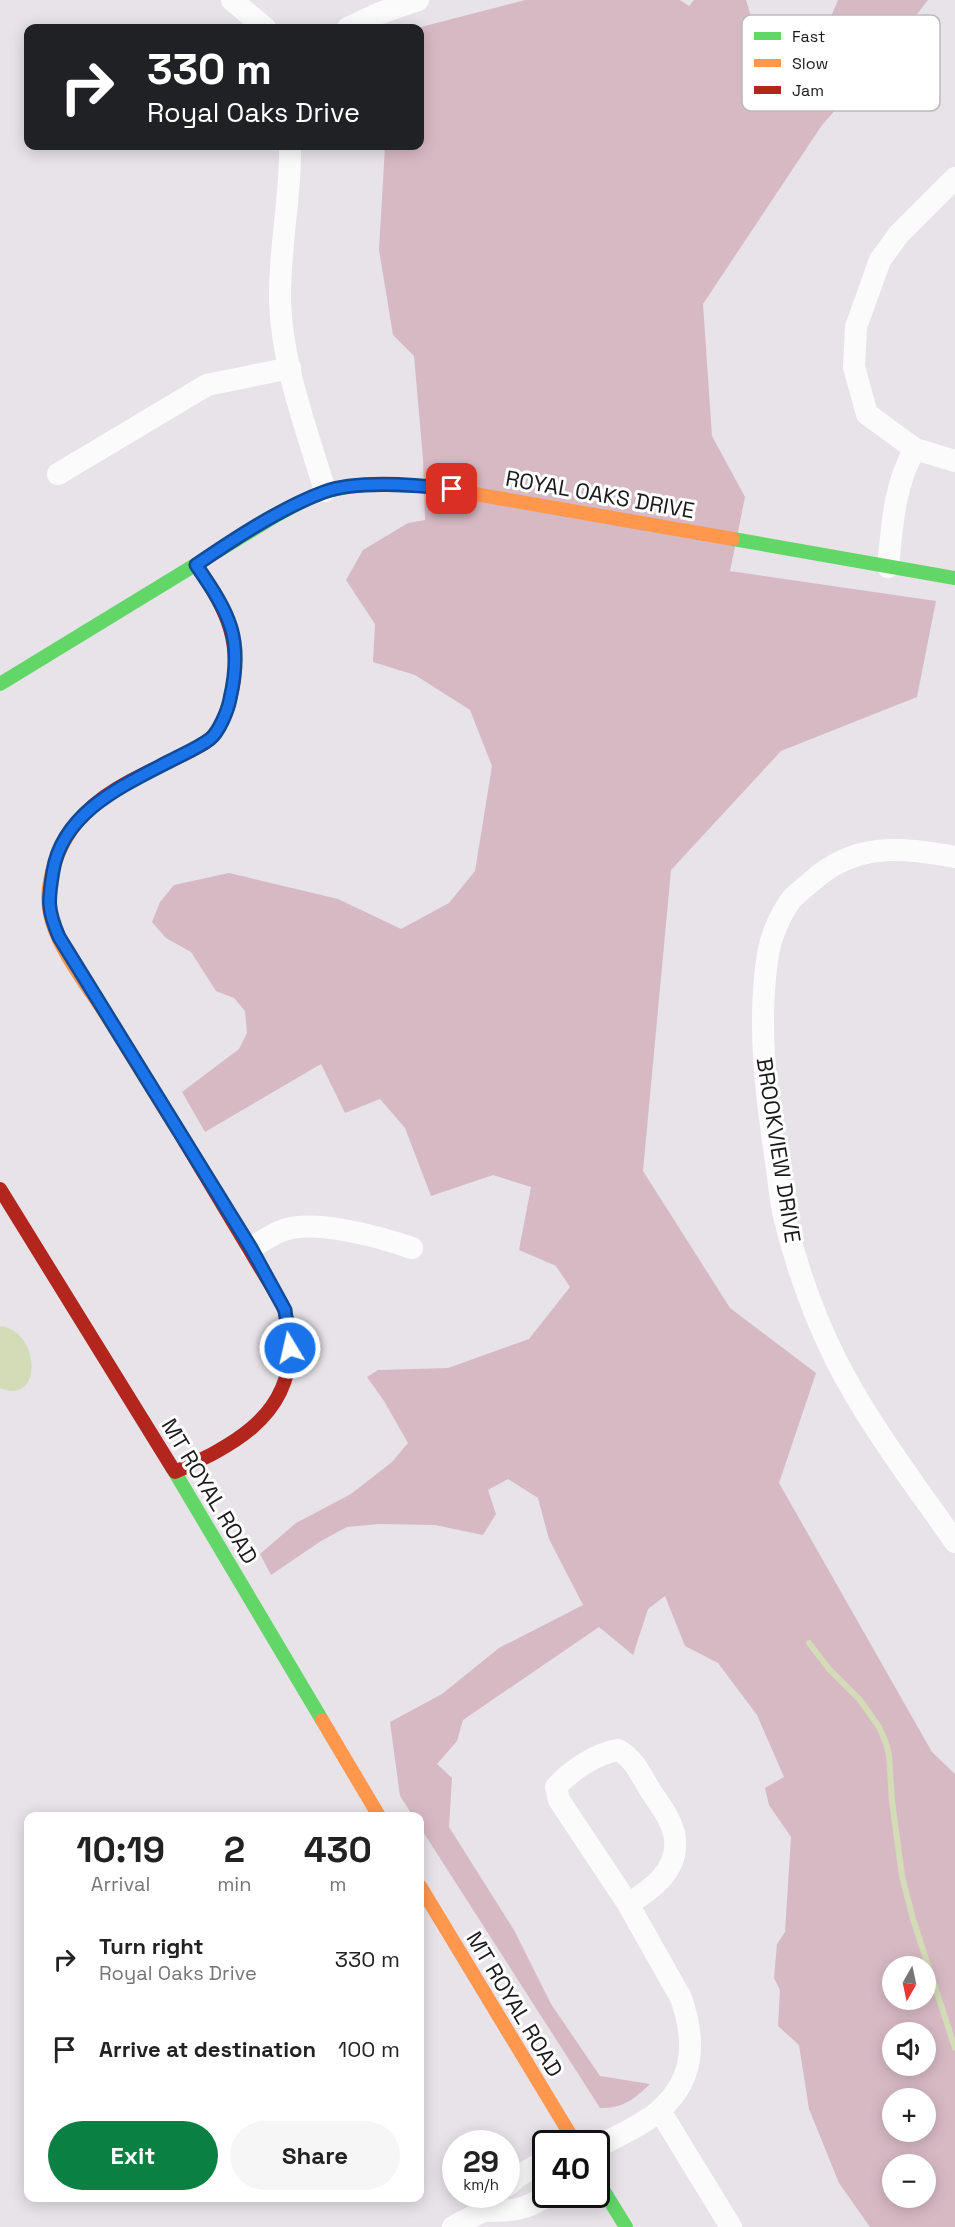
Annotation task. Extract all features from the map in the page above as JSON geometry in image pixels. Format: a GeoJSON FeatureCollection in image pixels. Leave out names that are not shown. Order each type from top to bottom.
{"type":"FeatureCollection","features":[{"type":"Feature","properties":{"kind":"street"},"geometry":{"type":"LineString","coordinates":[[232,0],[261,24]]}},
{"type":"Feature","properties":{"kind":"street"},"geometry":{"type":"LineString","coordinates":[[357,24],[418,0]]}},
{"type":"Feature","properties":{"kind":"street"},"geometry":{"type":"LineString","coordinates":[[290,150],[291,168],[281,262],[280,302],[283,332],[290,368],[325,491]]}},
{"type":"Feature","properties":{"kind":"street"},"geometry":{"type":"LineString","coordinates":[[955,178],[899,234],[880,260],[856,327],[854,367],[867,414],[915,449],[955,461]]}},
{"type":"Feature","properties":{"kind":"street"},"geometry":{"type":"LineString","coordinates":[[58,474],[207,385],[290,368]]}},
{"type":"Feature","properties":{"kind":"street"},"geometry":{"type":"LineString","coordinates":[[888,567],[894,511],[905,466],[915,449]]}},
{"type":"Feature","properties":{"kind":"street","name":"ROYAL OAKS DRIVE"},"geometry":{"type":"LineString","coordinates":[[0,684],[196,565],[231,541],[325,491],[386,485],[420,485],[452,489],[955,578]]}},
{"type":"Feature","properties":{"kind":"street"},"geometry":{"type":"LineString","coordinates":[[175,1472],[233,1444],[255,1427],[274,1405],[286,1379],[290,1348],[285,1310],[251,1248],[76,967],[50,916],[48,897],[54,865],[66,834],[88,810],[117,789],[212,738],[227,711],[235,680],[235,640],[230,621],[217,595],[196,565]]}},
{"type":"Feature","properties":{"kind":"street","name":"BROOKVIEW DRIVE"},"geometry":{"type":"LineString","coordinates":[[955,857],[914,849],[878,849],[846,857],[817,876],[791,900],[774,932],[768,953],[763,1048],[771,1131],[784,1218],[804,1282],[836,1360],[871,1420],[955,1542]]}},
{"type":"Feature","properties":{"kind":"street","name":"MT ROYAL ROAD"},"geometry":{"type":"LineString","coordinates":[[0,1189],[175,1472],[377,1812]]}},
{"type":"Feature","properties":{"kind":"street"},"geometry":{"type":"LineString","coordinates":[[251,1248],[285,1230],[305,1227],[353,1232],[383,1238],[412,1248]]}},
{"type":"Feature","properties":{"kind":"street"},"geometry":{"type":"LineString","coordinates":[[610,2140],[660,2111],[680,2084],[691,2048],[690,2032],[681,1998],[628,1904],[559,1800],[556,1787],[565,1777],[607,1752],[618,1750],[629,1756],[668,1818],[675,1839],[673,1857],[666,1873],[658,1882],[628,1904]]}},
{"type":"Feature","properties":{"kind":"street","name":"MT ROYAL ROAD"},"geometry":{"type":"LineString","coordinates":[[424,1893],[568,2130]]}},
{"type":"Feature","properties":{"kind":"street"},"geometry":{"type":"LineString","coordinates":[[660,2111],[731,2227]]}},
{"type":"Feature","properties":{"kind":"street"},"geometry":{"type":"LineString","coordinates":[[610,2201],[626,2227]]}},
{"type":"Feature","properties":{"kind":"street"},"geometry":{"type":"LineString","coordinates":[[453,2227],[491,2211],[514,2211],[532,2206]]}},
{"type":"Feature","properties":{"kind":"shaded area"},"geometry":{"type":"Polygon","coordinates":[[[525,0],[680,0],[689,6],[694,0],[746,0],[750,15],[742,15],[742,111],[835,111],[822,125],[703,304],[712,436],[745,497],[730,571],[936,601],[917,697],[781,751],[671,870],[643,1171],[730,1308],[816,1373],[779,1483],[932,1752],[955,1774],[955,2227],[870,2227],[839,2183],[809,2109],[799,2045],[778,2026],[780,1990],[774,1978],[777,1944],[785,1932],[791,1837],[769,1805],[765,1788],[784,1777],[757,1715],[718,1663],[685,1646],[665,1596],[648,1609],[633,1655],[599,1627],[463,1720],[457,1741],[437,1764],[452,1778],[449,1827],[514,1930],[551,2004],[600,2076],[650,2084],[627,2102],[600,2108],[424,1833],[424,1812],[410,1812],[400,1796],[390,1722],[442,1694],[499,1648],[583,1605],[549,1539],[538,1498],[508,1479],[488,1490],[496,1514],[483,1535],[435,1525],[379,1524],[347,1527],[321,1541],[271,1575],[260,1554],[296,1523],[351,1494],[392,1462],[408,1443],[367,1377],[378,1370],[448,1368],[529,1339],[570,1287],[556,1266],[519,1250],[531,1187],[493,1175],[431,1196],[405,1128],[380,1099],[345,1113],[321,1064],[205,1132],[182,1092],[239,1049],[247,1033],[245,1011],[234,998],[216,991],[191,952],[166,938],[152,922],[160,902],[174,885],[229,873],[338,899],[401,929],[449,903],[475,871],[492,766],[470,710],[415,675],[373,662],[375,624],[346,580],[363,550],[408,523],[425,520],[423,459],[414,356],[393,335],[379,250],[385,150],[424,150],[424,26],[525,0]]]}},
{"type":"Feature","properties":{"kind":"shaded area"},"geometry":{"type":"Polygon","coordinates":[[[838,0],[928,0],[916,15],[832,15],[838,0]]]}},
{"type":"Feature","properties":{"kind":"shaded area"},"geometry":{"type":"Polygon","coordinates":[[[0,1326],[14,1331],[23,1340],[32,1366],[30,1378],[24,1387],[14,1391],[0,1388],[0,1326]]]}},
{"type":"Feature","properties":{"kind":"waterway"},"geometry":{"type":"LineString","coordinates":[[809,1643],[829,1669],[860,1700],[879,1727],[886,1743],[902,1876],[913,1919],[955,2048]]}},
{"type":"Feature","properties":{"kind":"traffic: fast"},"geometry":{"type":"LineString","coordinates":[[0,684],[308,498],[333,490],[362,485],[392,484],[435,487]]}},
{"type":"Feature","properties":{"kind":"traffic: fast"},"geometry":{"type":"LineString","coordinates":[[733,539],[955,578]]}},
{"type":"Feature","properties":{"kind":"traffic: fast"},"geometry":{"type":"LineString","coordinates":[[173,1469],[322,1720]]}},
{"type":"Feature","properties":{"kind":"traffic: fast"},"geometry":{"type":"LineString","coordinates":[[610,2201],[626,2227]]}},
{"type":"Feature","properties":{"kind":"traffic: slow"},"geometry":{"type":"LineString","coordinates":[[435,487],[733,539]]}},
{"type":"Feature","properties":{"kind":"traffic: slow"},"geometry":{"type":"LineString","coordinates":[[78,821],[59,853],[51,877],[48,902],[54,927],[73,966],[185,1142]]}},
{"type":"Feature","properties":{"kind":"traffic: slow"},"geometry":{"type":"LineString","coordinates":[[322,1720],[377,1812]]}},
{"type":"Feature","properties":{"kind":"traffic: slow"},"geometry":{"type":"LineString","coordinates":[[424,1893],[568,2130]]}},
{"type":"Feature","properties":{"kind":"traffic: jam"},"geometry":{"type":"LineString","coordinates":[[78,821],[91,807],[121,786],[205,743],[218,729],[224,718],[234,680],[234,644],[224,612],[196,565]]}},
{"type":"Feature","properties":{"kind":"traffic: jam"},"geometry":{"type":"LineString","coordinates":[[175,1472],[235,1441],[267,1412],[279,1394],[287,1373],[290,1349],[288,1326],[282,1304],[185,1142]]}},
{"type":"Feature","properties":{"kind":"traffic: jam"},"geometry":{"type":"LineString","coordinates":[[0,1189],[173,1469]]}},
{"type":"Feature","properties":{"kind":"route"},"geometry":{"type":"LineString","coordinates":[[290,1348],[285,1310],[251,1248],[59,937],[50,916],[48,897],[54,865],[66,834],[88,810],[117,789],[212,738],[227,711],[235,680],[235,640],[230,621],[217,595],[196,565],[231,541],[325,491],[386,485],[420,485],[452,489]]}}]}
